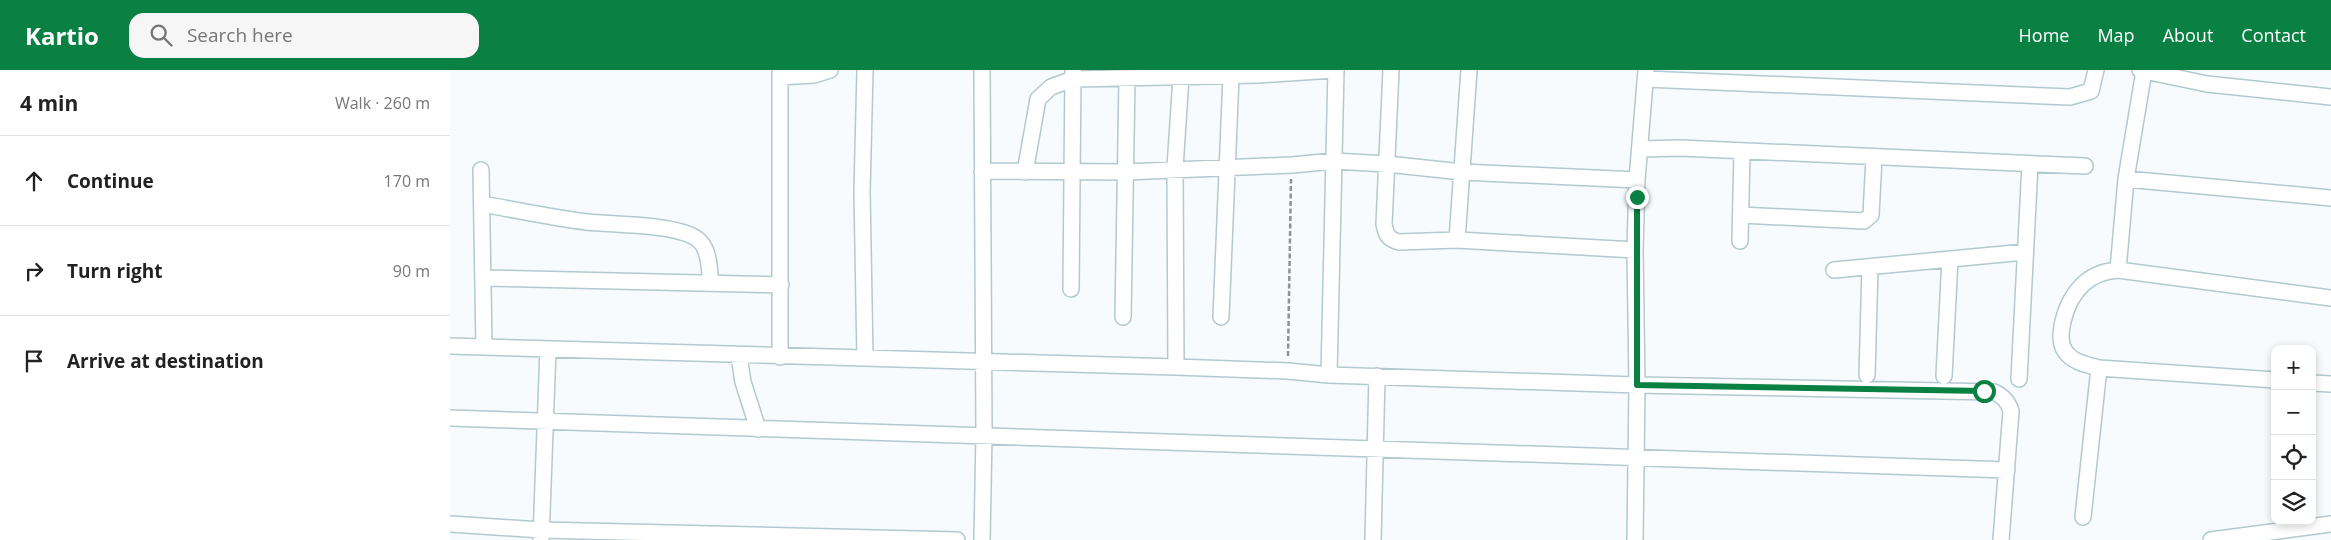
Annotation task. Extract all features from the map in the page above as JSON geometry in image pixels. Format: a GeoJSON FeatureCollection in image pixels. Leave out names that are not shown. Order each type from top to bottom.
{"type":"FeatureCollection","features":[{"type":"Feature","properties":{"kind":"street"},"geometry":{"type":"LineString","coordinates":[[780,357],[780,74],[814,75],[830,70]]}},
{"type":"Feature","properties":{"kind":"street"},"geometry":{"type":"LineString","coordinates":[[865,358],[862,192],[866,70]]}},
{"type":"Feature","properties":{"kind":"street"},"geometry":{"type":"LineString","coordinates":[[982,70],[982,362],[984,436],[982,540]]}},
{"type":"Feature","properties":{"kind":"street"},"geometry":{"type":"LineString","coordinates":[[1025,172],[1038,99],[1051,87],[1073,74],[1181,77],[1203,73],[1231,76],[1335,70],[1330,375]]}},
{"type":"Feature","properties":{"kind":"street"},"geometry":{"type":"LineString","coordinates":[[1391,70],[1384,224],[1388,236],[1400,242],[1457,240],[1635,250]]}},
{"type":"Feature","properties":{"kind":"street"},"geometry":{"type":"LineString","coordinates":[[1457,240],[1469,70]]}},
{"type":"Feature","properties":{"kind":"street"},"geometry":{"type":"LineString","coordinates":[[1635,540],[1637,385],[1635,250],[1637,180],[1646,75],[2070,97],[2091,90],[2096,70]]}},
{"type":"Feature","properties":{"kind":"street"},"geometry":{"type":"LineString","coordinates":[[2118,270],[2126,179],[2142,70],[2207,84],[2331,97]]}},
{"type":"Feature","properties":{"kind":"street"},"geometry":{"type":"LineString","coordinates":[[1071,289],[1073,74]]}},
{"type":"Feature","properties":{"kind":"street"},"geometry":{"type":"LineString","coordinates":[[1121,76],[1126,172],[1123,317]]}},
{"type":"Feature","properties":{"kind":"street"},"geometry":{"type":"LineString","coordinates":[[1221,317],[1231,76]]}},
{"type":"Feature","properties":{"kind":"street"},"geometry":{"type":"LineString","coordinates":[[1176,368],[1175,168],[1181,77]]}},
{"type":"Feature","properties":{"kind":"street"},"geometry":{"type":"LineString","coordinates":[[1640,149],[1742,151],[2085,166]]}},
{"type":"Feature","properties":{"kind":"street"},"geometry":{"type":"LineString","coordinates":[[1740,241],[1742,151]]}},
{"type":"Feature","properties":{"kind":"street"},"geometry":{"type":"LineString","coordinates":[[1741,215],[1868,220],[1871,215],[1874,157]]}},
{"type":"Feature","properties":{"kind":"street"},"geometry":{"type":"LineString","coordinates":[[982,171],[1126,172],[1175,168],[1292,165],[1334,161],[1387,164],[1462,172],[1637,180]]}},
{"type":"Feature","properties":{"kind":"street"},"geometry":{"type":"LineString","coordinates":[[2019,379],[2030,164]]}},
{"type":"Feature","properties":{"kind":"street"},"geometry":{"type":"LineString","coordinates":[[481,170],[484,346]]}},
{"type":"Feature","properties":{"kind":"street"},"geometry":{"type":"LineString","coordinates":[[2126,179],[2331,198]]}},
{"type":"Feature","properties":{"kind":"street"},"geometry":{"type":"LineString","coordinates":[[482,204],[585,222],[674,230],[696,238],[703,245],[708,257],[711,284]]}},
{"type":"Feature","properties":{"kind":"street"},"geometry":{"type":"LineString","coordinates":[[1834,270],[2025,252]]}},
{"type":"Feature","properties":{"kind":"street"},"geometry":{"type":"LineString","coordinates":[[1944,376],[1950,259]]}},
{"type":"Feature","properties":{"kind":"street"},"geometry":{"type":"LineString","coordinates":[[1867,375],[1870,267]]}},
{"type":"Feature","properties":{"kind":"street"},"geometry":{"type":"LineString","coordinates":[[2271,380],[2099,368],[2072,359],[2065,352],[2061,332],[2071,298],[2081,284],[2106,271],[2118,270],[2331,298]]}},
{"type":"Feature","properties":{"kind":"street"},"geometry":{"type":"LineString","coordinates":[[484,278],[781,285]]}},
{"type":"Feature","properties":{"kind":"street"},"geometry":{"type":"LineString","coordinates":[[450,346],[1176,368],[1637,385],[1994,392],[2001,395],[2008,403],[2011,411],[2001,540]]}},
{"type":"Feature","properties":{"kind":"street"},"geometry":{"type":"LineString","coordinates":[[541,535],[548,349]]}},
{"type":"Feature","properties":{"kind":"street"},"geometry":{"type":"LineString","coordinates":[[739,356],[743,382],[758,429]]}},
{"type":"Feature","properties":{"kind":"street"},"geometry":{"type":"LineString","coordinates":[[2083,517],[2099,368]]}},
{"type":"Feature","properties":{"kind":"street"},"geometry":{"type":"LineString","coordinates":[[1374,540],[1377,376]]}},
{"type":"Feature","properties":{"kind":"street"},"geometry":{"type":"LineString","coordinates":[[2316,383],[2331,384]]}},
{"type":"Feature","properties":{"kind":"street"},"geometry":{"type":"LineString","coordinates":[[450,418],[2007,470]]}},
{"type":"Feature","properties":{"kind":"street"},"geometry":{"type":"LineString","coordinates":[[450,524],[541,535],[957,540]]}},
{"type":"Feature","properties":{"kind":"street"},"geometry":{"type":"LineString","coordinates":[[2211,540],[2293,534],[2331,524]]}},
{"type":"Feature","properties":{"kind":"path"},"geometry":{"type":"LineString","coordinates":[[1288,372],[1292,165]]}},
{"type":"Feature","properties":{"kind":"route"},"geometry":{"type":"LineString","coordinates":[[1637,197],[1635,250],[1637,385],[1984,391]]}}]}
